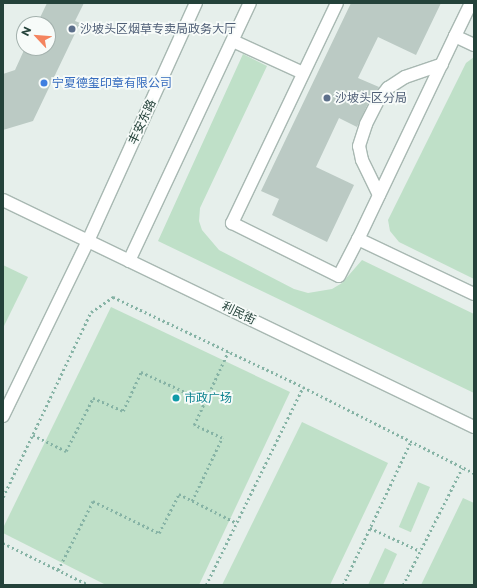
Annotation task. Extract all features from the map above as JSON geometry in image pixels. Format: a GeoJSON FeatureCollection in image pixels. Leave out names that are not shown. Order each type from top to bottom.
{"type":"FeatureCollection","features":[{"type":"Feature","properties":{"kind":"street","name":"丰安东路"},"geometry":{"type":"LineString","coordinates":[[3,416],[88,241],[196,3]]}},
{"type":"Feature","properties":{"kind":"street"},"geometry":{"type":"LineString","coordinates":[[129,261],[250,3]]}},
{"type":"Feature","properties":{"kind":"street"},"geometry":{"type":"LineString","coordinates":[[337,3],[232,223],[339,276],[471,3]]}},
{"type":"Feature","properties":{"kind":"street"},"geometry":{"type":"LineString","coordinates":[[455,36],[474,45]]}},
{"type":"Feature","properties":{"kind":"street"},"geometry":{"type":"LineString","coordinates":[[233,41],[303,73]]}},
{"type":"Feature","properties":{"kind":"street"},"geometry":{"type":"LineString","coordinates":[[379,195],[362,160],[359,146],[366,124],[377,102],[388,88],[405,77],[442,64]]}},
{"type":"Feature","properties":{"kind":"street","name":"利民街"},"geometry":{"type":"LineString","coordinates":[[3,200],[474,427]]}},
{"type":"Feature","properties":{"kind":"street"},"geometry":{"type":"LineString","coordinates":[[358,238],[474,294]]}},
{"type":"Feature","properties":{"kind":"path"},"geometry":{"type":"LineString","coordinates":[[3,497],[91,312],[113,297],[303,387],[474,473]]}},
{"type":"Feature","properties":{"kind":"path"},"geometry":{"type":"LineString","coordinates":[[192,501],[222,438],[194,425],[228,352]]}},
{"type":"Feature","properties":{"kind":"path"},"geometry":{"type":"LineString","coordinates":[[33,435],[66,451],[93,398],[123,411],[141,372],[205,401]]}},
{"type":"Feature","properties":{"kind":"path"},"geometry":{"type":"LineString","coordinates":[[206,585],[303,387]]}},
{"type":"Feature","properties":{"kind":"path"},"geometry":{"type":"LineString","coordinates":[[343,585],[411,441]]}},
{"type":"Feature","properties":{"kind":"path"},"geometry":{"type":"LineString","coordinates":[[403,585],[462,467]]}},
{"type":"Feature","properties":{"kind":"path"},"geometry":{"type":"LineString","coordinates":[[58,570],[93,500],[159,533],[179,494],[237,523]]}},
{"type":"Feature","properties":{"kind":"path"},"geometry":{"type":"LineString","coordinates":[[370,528],[420,551]]}},
{"type":"Feature","properties":{"kind":"path"},"geometry":{"type":"LineString","coordinates":[[3,543],[89,585]]}},
{"type":"Feature","properties":{"kind":"green space"},"geometry":{"type":"Polygon","coordinates":[[[243,54],[267,66],[200,208],[199,221],[202,230],[219,250],[294,289],[308,293],[332,289],[342,283],[362,260],[474,314],[474,393],[158,241],[243,54]]]}},
{"type":"Feature","properties":{"kind":"green space"},"geometry":{"type":"Polygon","coordinates":[[[474,57],[474,279],[399,242],[390,231],[388,220],[466,63],[474,57]]]}},
{"type":"Feature","properties":{"kind":"green space"},"geometry":{"type":"Polygon","coordinates":[[[3,265],[28,277],[3,328],[3,265]]]}},
{"type":"Feature","properties":{"kind":"green space"},"geometry":{"type":"Polygon","coordinates":[[[111,307],[290,392],[199,585],[106,585],[3,533],[3,528],[111,307]]]}},
{"type":"Feature","properties":{"kind":"green space"},"geometry":{"type":"Polygon","coordinates":[[[302,422],[388,463],[330,585],[222,585],[302,422]]]}},
{"type":"Feature","properties":{"kind":"green space"},"geometry":{"type":"Polygon","coordinates":[[[418,482],[430,487],[411,532],[399,527],[418,482]]]}},
{"type":"Feature","properties":{"kind":"green space"},"geometry":{"type":"Polygon","coordinates":[[[463,498],[474,503],[474,585],[421,585],[463,498]]]}},
{"type":"Feature","properties":{"kind":"green space"},"geometry":{"type":"Polygon","coordinates":[[[385,548],[397,554],[383,585],[368,585],[385,548]]]}},
{"type":"Feature","properties":{"kind":"building"},"geometry":{"type":"Polygon","coordinates":[[[47,3],[84,3],[75,21],[80,23],[33,121],[3,130],[3,74],[15,70],[21,56],[56,56],[56,16],[41,16],[47,3]]]}},
{"type":"Feature","properties":{"kind":"building"},"geometry":{"type":"Polygon","coordinates":[[[351,3],[441,3],[416,55],[378,37],[358,78],[379,87],[370,99],[357,127],[339,118],[316,167],[354,185],[327,242],[272,215],[279,199],[261,191],[351,3]]]}},
{"type":"Feature","properties":{"kind":"place","name":"沙坡头区烟草专卖局政务大厅"},"geometry":{"type":"Point","coordinates":[72,29]}},
{"type":"Feature","properties":{"kind":"place","name":"宁夏德玺印章有限公司"},"geometry":{"type":"Point","coordinates":[44,83]}},
{"type":"Feature","properties":{"kind":"place","name":"沙坡头区分局"},"geometry":{"type":"Point","coordinates":[327,98]}},
{"type":"Feature","properties":{"kind":"place","name":"市政广场"},"geometry":{"type":"Point","coordinates":[176,398]}}]}
